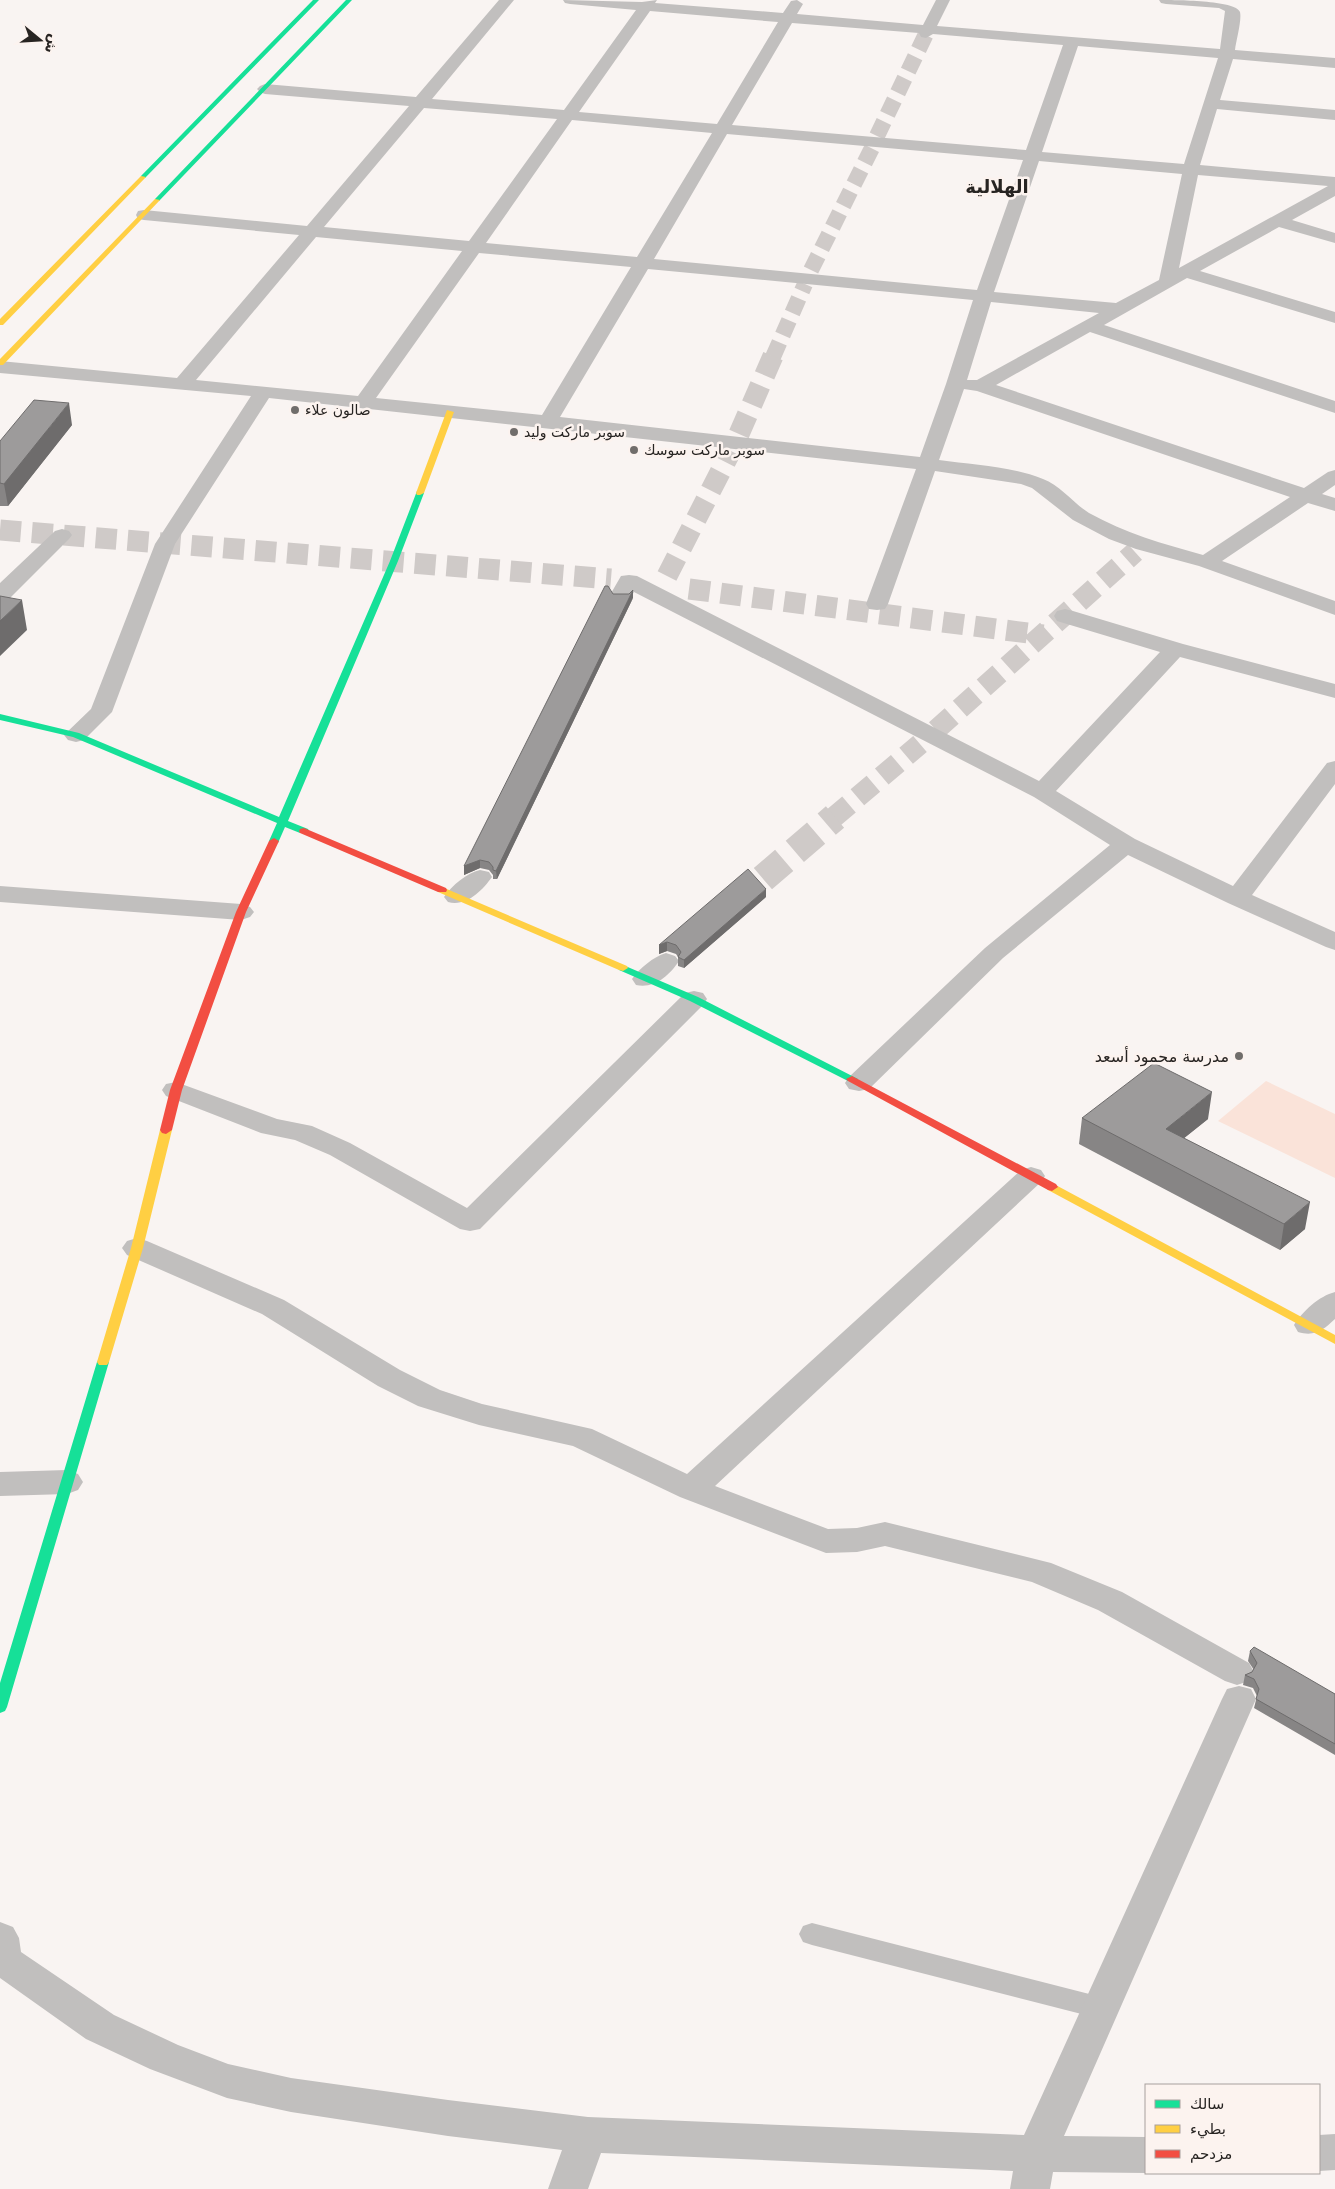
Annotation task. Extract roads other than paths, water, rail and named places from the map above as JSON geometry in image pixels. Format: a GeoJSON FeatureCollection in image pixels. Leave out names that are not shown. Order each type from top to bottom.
{"type":"FeatureCollection","features":[{"type":"Feature","properties":{"kind":"street"},"geometry":{"type":"LineString","coordinates":[[0,323],[316,0]]}},
{"type":"Feature","properties":{"kind":"street"},"geometry":{"type":"LineString","coordinates":[[0,363],[266,89],[349,0]]}},
{"type":"Feature","properties":{"kind":"street"},"geometry":{"type":"LineString","coordinates":[[183,383],[506,0]]}},
{"type":"Feature","properties":{"kind":"street"},"geometry":{"type":"LineString","coordinates":[[570,0],[648,3],[927,32],[1072,41],[1335,63]]}},
{"type":"Feature","properties":{"kind":"street"},"geometry":{"type":"LineString","coordinates":[[548,422],[799,0]]}},
{"type":"Feature","properties":{"kind":"street"},"geometry":{"type":"LineString","coordinates":[[927,32],[943,0]]}},
{"type":"Feature","properties":{"kind":"street"},"geometry":{"type":"LineString","coordinates":[[1166,0],[1222,4],[1231,8],[1233,12],[1227,54],[1191,168],[1166,282]]}},
{"type":"Feature","properties":{"kind":"street"},"geometry":{"type":"LineString","coordinates":[[363,404],[648,3]]}},
{"type":"Feature","properties":{"kind":"street"},"geometry":{"type":"LineString","coordinates":[[877,604],[956,384],[984,295],[1072,41]]}},
{"type":"Feature","properties":{"kind":"street"},"geometry":{"type":"LineString","coordinates":[[266,89],[1335,182]]}},
{"type":"Feature","properties":{"kind":"street"},"geometry":{"type":"LineString","coordinates":[[1211,104],[1335,115]]}},
{"type":"Feature","properties":{"kind":"street"},"geometry":{"type":"LineString","coordinates":[[980,386],[1335,189]]}},
{"type":"Feature","properties":{"kind":"street"},"geometry":{"type":"LineString","coordinates":[[144,215],[808,277],[1119,309]]}},
{"type":"Feature","properties":{"kind":"street"},"geometry":{"type":"LineString","coordinates":[[1277,221],[1335,238]]}},
{"type":"Feature","properties":{"kind":"street"},"geometry":{"type":"LineString","coordinates":[[1185,272],[1335,318]]}},
{"type":"Feature","properties":{"kind":"street"},"geometry":{"type":"LineString","coordinates":[[1088,326],[1335,407]]}},
{"type":"Feature","properties":{"kind":"street"},"geometry":{"type":"LineString","coordinates":[[0,367],[183,383],[363,404],[548,422],[926,465],[1015,477],[1039,484],[1094,525],[1139,549],[1206,562],[1335,608]]}},
{"type":"Feature","properties":{"kind":"street"},"geometry":{"type":"LineString","coordinates":[[956,384],[980,386],[1335,505]]}},
{"type":"Feature","properties":{"kind":"street"},"geometry":{"type":"LineString","coordinates":[[76,735],[102,712],[165,544],[263,393]]}},
{"type":"Feature","properties":{"kind":"street"},"geometry":{"type":"LineString","coordinates":[[0,1707],[137,1248],[176,1090],[241,912],[283,822],[394,561],[450,412]]}},
{"type":"Feature","properties":{"kind":"street"},"geometry":{"type":"LineString","coordinates":[[1206,562],[1335,476]]}},
{"type":"Feature","properties":{"kind":"street"},"geometry":{"type":"LineString","coordinates":[[0,595],[62,535]]}},
{"type":"Feature","properties":{"kind":"street"},"geometry":{"type":"LineString","coordinates":[[688,589],[665,581],[621,585],[1042,792],[1126,844],[1237,898],[1335,942]]}},
{"type":"Feature","properties":{"kind":"street"},"geometry":{"type":"LineString","coordinates":[[1064,616],[1175,649],[1335,691]]}},
{"type":"Feature","properties":{"kind":"street"},"geometry":{"type":"LineString","coordinates":[[1042,792],[1175,649]]}},
{"type":"Feature","properties":{"kind":"street"},"geometry":{"type":"LineString","coordinates":[[0,717],[76,735],[457,896],[694,1000],[859,1083],[1335,1340]]}},
{"type":"Feature","properties":{"kind":"street"},"geometry":{"type":"LineString","coordinates":[[1237,898],[1335,768]]}},
{"type":"Feature","properties":{"kind":"street"},"geometry":{"type":"LineString","coordinates":[[859,1083],[994,953],[1126,844]]}},
{"type":"Feature","properties":{"kind":"street"},"geometry":{"type":"LineString","coordinates":[[457,896],[480,877]]}},
{"type":"Feature","properties":{"kind":"street"},"geometry":{"type":"LineString","coordinates":[[0,894],[241,912]]}},
{"type":"Feature","properties":{"kind":"street"},"geometry":{"type":"LineString","coordinates":[[645,979],[666,961]]}},
{"type":"Feature","properties":{"kind":"street"},"geometry":{"type":"LineString","coordinates":[[176,1090],[271,1127],[302,1132],[340,1149],[470,1222],[694,1000]]}},
{"type":"Feature","properties":{"kind":"street"},"geometry":{"type":"LineString","coordinates":[[691,1489],[1031,1176]]}},
{"type":"Feature","properties":{"kind":"street"},"geometry":{"type":"LineString","coordinates":[[137,1248],[273,1307],[388,1378],[429,1398],[479,1414],[581,1437],[691,1489],[826,1541],[857,1540],[885,1534],[1039,1572],[1110,1601],[1238,1686],[1033,2171]]}},
{"type":"Feature","properties":{"kind":"street"},"geometry":{"type":"LineString","coordinates":[[1309,1325],[1335,1302]]}},
{"type":"Feature","properties":{"kind":"street"},"geometry":{"type":"LineString","coordinates":[[0,1484],[67,1482]]}},
{"type":"Feature","properties":{"kind":"street"},"geometry":{"type":"LineString","coordinates":[[0,1938],[4,1960],[40,1987],[100,2027],[164,2057],[227,2080],[301,2096],[588,2135],[1033,2171],[1145,2155]]}},
{"type":"Feature","properties":{"kind":"street"},"geometry":{"type":"LineString","coordinates":[[568,2189],[588,2135]]}},
{"type":"Feature","properties":{"kind":"street"},"geometry":{"type":"LineString","coordinates":[[1320,2153],[1335,2152]]}},
{"type":"Feature","properties":{"kind":"lane"},"geometry":{"type":"LineString","coordinates":[[812,1934],[1101,2008]]}},
{"type":"Feature","properties":{"kind":"tunnel"},"geometry":{"type":"LineString","coordinates":[[877,136],[926,34]]}},
{"type":"Feature","properties":{"kind":"tunnel"},"geometry":{"type":"LineString","coordinates":[[811,270],[872,148]]}},
{"type":"Feature","properties":{"kind":"tunnel"},"geometry":{"type":"LineString","coordinates":[[773,357],[805,284]]}},
{"type":"Feature","properties":{"kind":"tunnel"},"geometry":{"type":"LineString","coordinates":[[739,434],[773,356]]}},
{"type":"Feature","properties":{"kind":"tunnel"},"geometry":{"type":"LineString","coordinates":[[667,576],[731,451]]}},
{"type":"Feature","properties":{"kind":"tunnel"},"geometry":{"type":"LineString","coordinates":[[0,530],[611,579]]}},
{"type":"Feature","properties":{"kind":"tunnel"},"geometry":{"type":"LineString","coordinates":[[1042,635],[1135,552]]}},
{"type":"Feature","properties":{"kind":"tunnel"},"geometry":{"type":"LineString","coordinates":[[689,589],[1042,635]]}},
{"type":"Feature","properties":{"kind":"tunnel"},"geometry":{"type":"LineString","coordinates":[[936,730],[1042,635]]}},
{"type":"Feature","properties":{"kind":"tunnel"},"geometry":{"type":"LineString","coordinates":[[833,818],[920,744]]}},
{"type":"Feature","properties":{"kind":"tunnel"},"geometry":{"type":"LineString","coordinates":[[731,906],[835,817]]}},
{"type":"Feature","properties":{"kind":"place","name":"صالون علاء"},"geometry":{"type":"Point","coordinates":[295,410]}},
{"type":"Feature","properties":{"kind":"place","name":"سوبر ماركت وليد"},"geometry":{"type":"Point","coordinates":[514,432]}},
{"type":"Feature","properties":{"kind":"place","name":"سوبر ماركت سوسك"},"geometry":{"type":"Point","coordinates":[634,450]}},
{"type":"Feature","properties":{"kind":"place","name":"مدرسة محمود أسعد"},"geometry":{"type":"Point","coordinates":[1239,1056]}},
{"type":"Feature","properties":{"kind":"district","name":"الهلالية"},"geometry":{"type":"Point","coordinates":[997,186]}}]}
